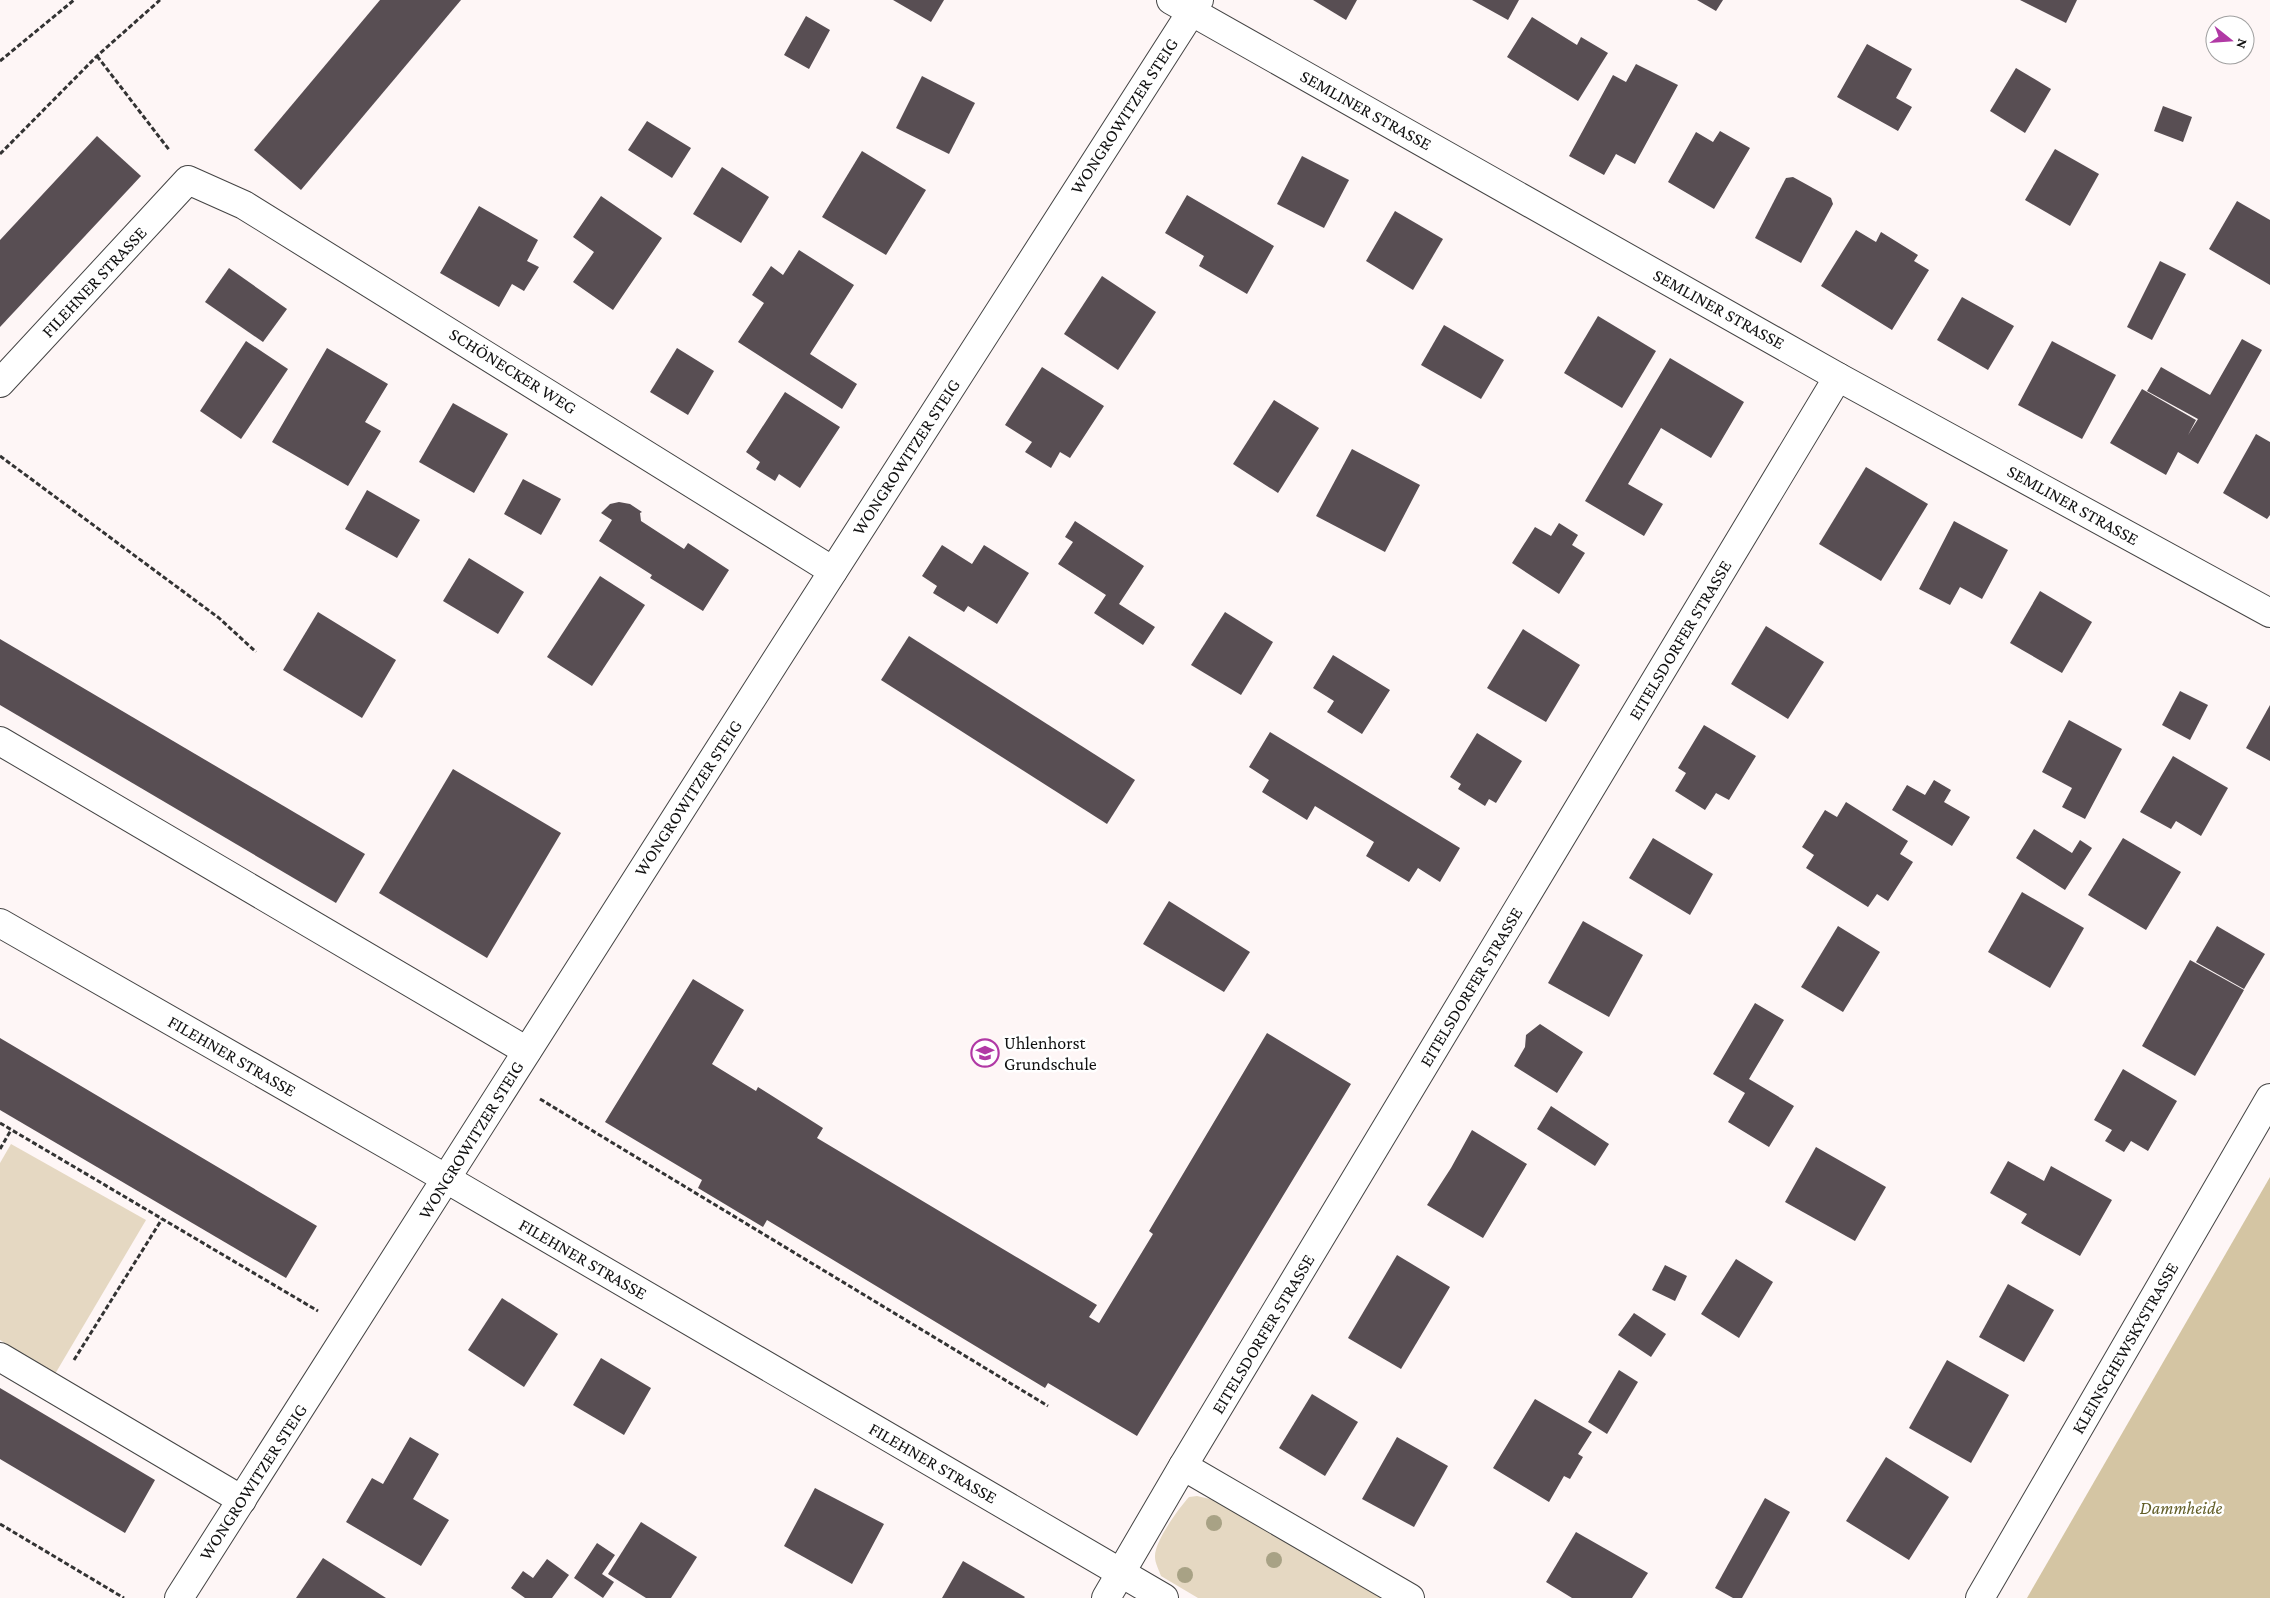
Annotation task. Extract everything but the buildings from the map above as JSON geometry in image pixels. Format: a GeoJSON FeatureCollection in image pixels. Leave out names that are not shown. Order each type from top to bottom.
{"type":"FeatureCollection","features":[{"type":"Feature","properties":{"kind":"street","name":"SEMLINER STRASSE"},"geometry":{"type":"LineString","coordinates":[[1187,4],[1838,377],[2270,613]]}},
{"type":"Feature","properties":{"kind":"street","name":"WONGROWITZER STEIG"},"geometry":{"type":"LineString","coordinates":[[179,1598],[448,1180],[526,1051],[832,571],[1187,4]]}},
{"type":"Feature","properties":{"kind":"street","name":"SCHÖNECKER WEG"},"geometry":{"type":"LineString","coordinates":[[188,180],[244,205],[832,571]]}},
{"type":"Feature","properties":{"kind":"street","name":"FILEHNER STRASSE"},"geometry":{"type":"LineString","coordinates":[[0,383],[188,180]]}},
{"type":"Feature","properties":{"kind":"street","name":"EITELSDORFER STRASSE"},"geometry":{"type":"LineString","coordinates":[[1106,1598],[1183,1466],[1838,377]]}},
{"type":"Feature","properties":{"kind":"street"},"geometry":{"type":"LineString","coordinates":[[0,741],[526,1051]]}},
{"type":"Feature","properties":{"kind":"street","name":"FILEHNER STRASSE"},"geometry":{"type":"LineString","coordinates":[[0,923],[448,1180],[1164,1598]]}},
{"type":"Feature","properties":{"kind":"street","name":"KLEINSCHEWSKYSTRASSE"},"geometry":{"type":"LineString","coordinates":[[1980,1598],[2270,1098]]}},
{"type":"Feature","properties":{"kind":"street"},"geometry":{"type":"LineString","coordinates":[[0,1357],[242,1500]]}},
{"type":"Feature","properties":{"kind":"street"},"geometry":{"type":"LineString","coordinates":[[1183,1466],[1410,1598]]}},
{"type":"Feature","properties":{"kind":"path"},"geometry":{"type":"LineString","coordinates":[[0,60],[74,0]]}},
{"type":"Feature","properties":{"kind":"path"},"geometry":{"type":"LineString","coordinates":[[0,154],[97,56],[160,0]]}},
{"type":"Feature","properties":{"kind":"path"},"geometry":{"type":"LineString","coordinates":[[97,56],[178,162],[188,180]]}},
{"type":"Feature","properties":{"kind":"path"},"geometry":{"type":"LineString","coordinates":[[0,456],[205,607],[256,652]]}},
{"type":"Feature","properties":{"kind":"path"},"geometry":{"type":"LineString","coordinates":[[540,1099],[1048,1406]]}},
{"type":"Feature","properties":{"kind":"path"},"geometry":{"type":"LineString","coordinates":[[0,1123],[318,1310]]}},
{"type":"Feature","properties":{"kind":"path"},"geometry":{"type":"LineString","coordinates":[[0,1148],[11,1130]]}},
{"type":"Feature","properties":{"kind":"path"},"geometry":{"type":"LineString","coordinates":[[56,1390],[162,1218]]}},
{"type":"Feature","properties":{"kind":"path"},"geometry":{"type":"LineString","coordinates":[[0,1524],[124,1598]]}},
{"type":"Feature","properties":{"kind":"shaded area"},"geometry":{"type":"Polygon","coordinates":[[[11,1144],[146,1220],[55,1374],[0,1340],[0,1163],[11,1144]]]}},
{"type":"Feature","properties":{"kind":"shaded area"},"geometry":{"type":"Polygon","coordinates":[[[1197,1496],[1210,1499],[1227,1507],[1382,1598],[1198,1598],[1161,1576],[1155,1557],[1158,1543],[1174,1517],[1189,1497],[1197,1496]]]}},
{"type":"Feature","properties":{"kind":"green space","name":"Dammheide"},"geometry":{"type":"Polygon","coordinates":[[[2270,1177],[2270,1598],[2027,1598],[2270,1177]]]}},
{"type":"Feature","properties":{"kind":"place","name":"Uhlenhorst Grundschule"},"geometry":{"type":"Point","coordinates":[985,1053]}}]}
